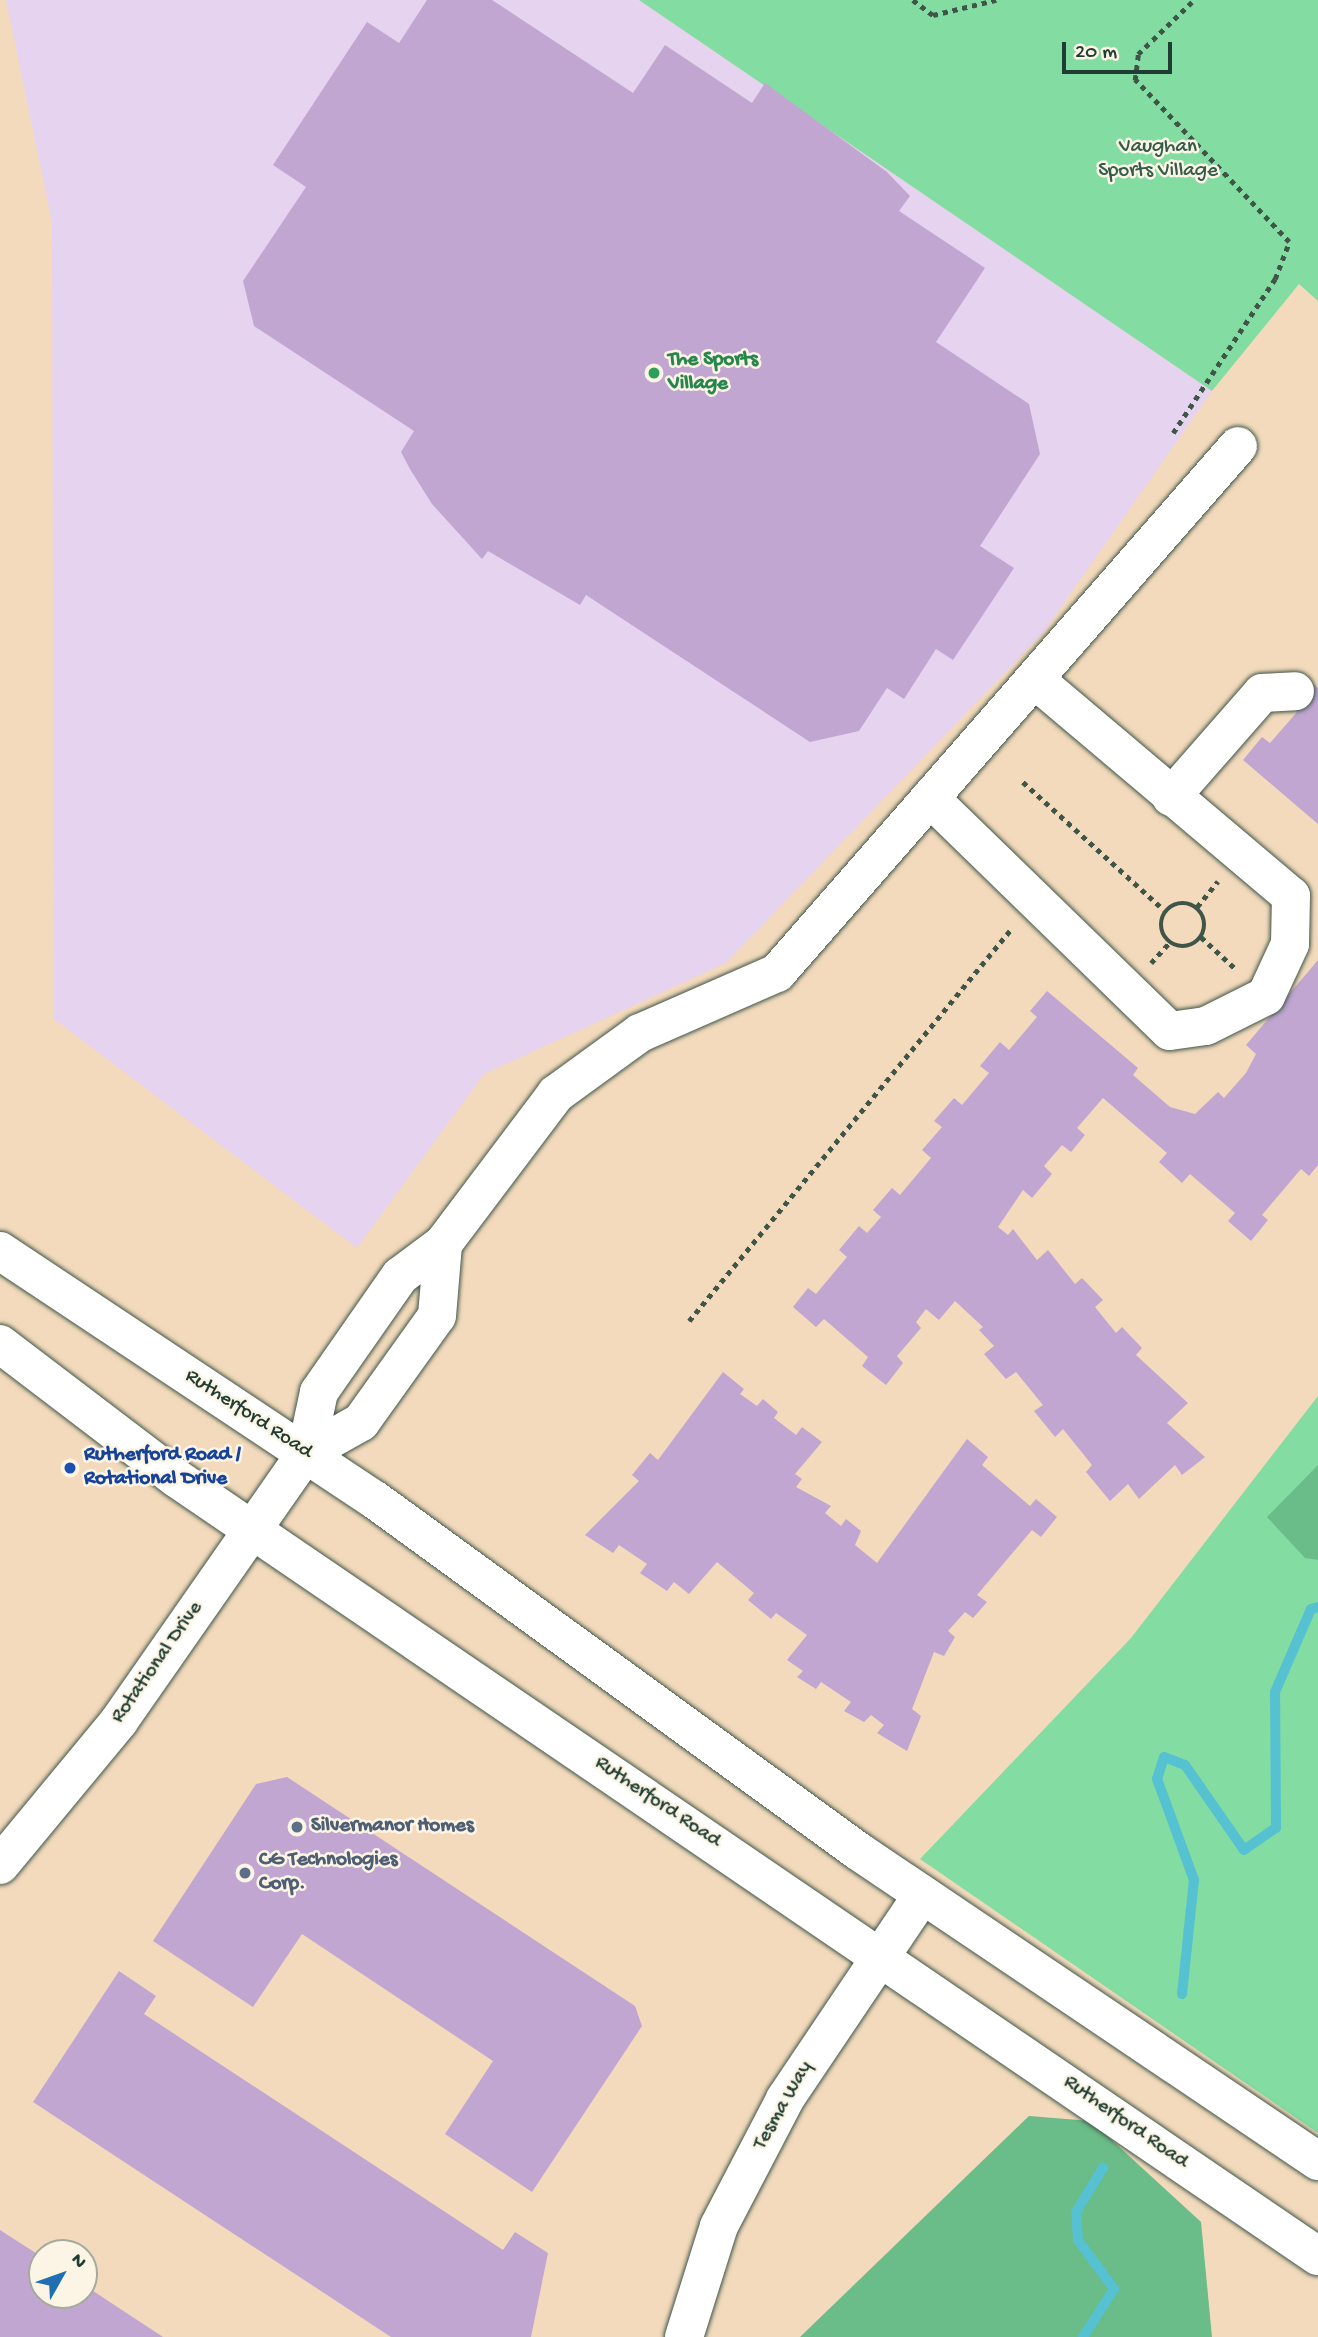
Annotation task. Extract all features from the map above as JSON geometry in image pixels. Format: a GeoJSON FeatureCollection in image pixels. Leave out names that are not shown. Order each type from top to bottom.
{"type":"FeatureCollection","features":[{"type":"Feature","properties":{"kind":"main road"},"geometry":{"type":"LineString","coordinates":[[306,1453],[319,1392],[400,1276],[443,1244],[556,1094],[640,1033],[777,973],[1238,446]]}},
{"type":"Feature","properties":{"kind":"main road"},"geometry":{"type":"LineString","coordinates":[[930,798],[1170,1031],[1206,1026],[1266,996],[1290,944],[1291,896],[1034,679]]}},
{"type":"Feature","properties":{"kind":"main road"},"geometry":{"type":"LineString","coordinates":[[1171,797],[1262,693],[1295,691]]}},
{"type":"Feature","properties":{"kind":"main road"},"geometry":{"type":"LineString","coordinates":[[306,1453],[361,1422],[437,1316],[443,1244]]}},
{"type":"Feature","properties":{"kind":"main road","name":"Rutherford Road"},"geometry":{"type":"LineString","coordinates":[[0,1251],[306,1453],[922,1895],[1318,2161]]}},
{"type":"Feature","properties":{"kind":"main road","name":"Rutherford Road"},"geometry":{"type":"LineString","coordinates":[[0,1344],[249,1527],[881,1955],[1318,2256]]}},
{"type":"Feature","properties":{"kind":"main road","name":"Rotational Drive"},"geometry":{"type":"LineString","coordinates":[[0,1865],[119,1721],[249,1527],[306,1453]]}},
{"type":"Feature","properties":{"kind":"main road","name":"Tesma Way"},"geometry":{"type":"LineString","coordinates":[[684,2337],[719,2226],[785,2099],[922,1895]]}},
{"type":"Feature","properties":{"kind":"path"},"geometry":{"type":"LineString","coordinates":[[913,0],[933,15],[996,0]]}},
{"type":"Feature","properties":{"kind":"path"},"geometry":{"type":"LineString","coordinates":[[1173,433],[1275,279],[1289,242],[1135,80],[1138,54],[1194,0]]}},
{"type":"Feature","properties":{"kind":"path"},"geometry":{"type":"LineString","coordinates":[[1023,782],[1164,910]]}},
{"type":"Feature","properties":{"kind":"path"},"geometry":{"type":"LineString","coordinates":[[689,1321],[1035,900]]}},
{"type":"Feature","properties":{"kind":"path"},"geometry":{"type":"LineString","coordinates":[[1180,902],[1197,907],[1205,921],[1202,937],[1186,947],[1169,943],[1160,927],[1164,910],[1180,902]]}},
{"type":"Feature","properties":{"kind":"shaded area"},"geometry":{"type":"Polygon","coordinates":[[[6,0],[639,0],[1212,391],[1043,633],[726,963],[484,1074],[357,1248],[54,1019],[52,222],[6,0]]]}},
{"type":"Feature","properties":{"kind":"green space","name":"Vaughan Sports Village"},"geometry":{"type":"Polygon","coordinates":[[[639,0],[1318,0],[1318,301],[1299,284],[1212,391],[639,0]]]}},
{"type":"Feature","properties":{"kind":"green space"},"geometry":{"type":"Polygon","coordinates":[[[1318,1396],[1318,2133],[920,1859],[1131,1638],[1318,1396]]]}},
{"type":"Feature","properties":{"kind":"green space"},"geometry":{"type":"Polygon","coordinates":[[[1318,1465],[1318,1560],[1305,1558],[1267,1517],[1318,1465]]]}},
{"type":"Feature","properties":{"kind":"green space"},"geometry":{"type":"Polygon","coordinates":[[[1029,2116],[1091,2121],[1201,2222],[1212,2337],[800,2337],[1029,2116]]]}},
{"type":"Feature","properties":{"kind":"building","name":"The Sports Village"},"geometry":{"type":"Polygon","coordinates":[[[427,0],[492,0],[633,93],[665,45],[752,103],[765,83],[887,172],[910,196],[899,211],[985,268],[936,342],[1029,404],[1040,454],[980,546],[1014,568],[953,660],[936,649],[904,699],[887,688],[859,731],[810,742],[586,595],[580,605],[488,551],[482,559],[432,504],[410,469],[401,452],[414,431],[254,326],[243,281],[306,187],[273,165],[367,22],[399,43],[427,0]]]}},
{"type":"Feature","properties":{"kind":"building"},"geometry":{"type":"Polygon","coordinates":[[[1308,680],[1318,688],[1318,824],[1243,760],[1262,737],[1270,743],[1297,712],[1288,704],[1308,680]]]}},
{"type":"Feature","properties":{"kind":"building"},"geometry":{"type":"Polygon","coordinates":[[[1318,960],[1318,1165],[1309,1176],[1301,1169],[1262,1215],[1268,1220],[1251,1241],[1228,1221],[1235,1213],[1190,1174],[1182,1183],[1159,1162],[1167,1153],[1103,1098],[1077,1128],[1085,1135],[1071,1152],[1062,1145],[1044,1166],[1052,1174],[1032,1198],[1023,1190],[998,1227],[1008,1235],[1013,1229],[1037,1260],[1048,1250],[1075,1284],[1082,1278],[1103,1300],[1095,1307],[1116,1333],[1122,1327],[1142,1348],[1136,1355],[1188,1403],[1167,1423],[1205,1457],[1182,1475],[1175,1465],[1139,1499],[1128,1484],[1110,1501],[1086,1472],[1092,1465],[1063,1429],[1055,1437],[1034,1411],[1043,1405],[1016,1372],[1006,1379],[984,1354],[994,1346],[979,1330],[983,1327],[955,1301],[939,1320],[926,1309],[916,1322],[921,1328],[897,1356],[903,1363],[886,1385],[862,1366],[868,1357],[824,1319],[816,1327],[793,1307],[808,1288],[816,1294],[847,1257],[839,1250],[859,1226],[867,1233],[881,1217],[873,1210],[892,1188],[900,1195],[931,1158],[922,1150],[942,1127],[934,1121],[954,1098],[962,1105],[989,1073],[980,1066],[1000,1042],[1009,1050],[1037,1017],[1030,1011],[1047,991],[1138,1068],[1133,1075],[1170,1107],[1195,1114],[1218,1092],[1224,1098],[1246,1073],[1256,1054],[1246,1045],[1318,960]]]}},
{"type":"Feature","properties":{"kind":"building"},"geometry":{"type":"Polygon","coordinates":[[[723,1372],[744,1389],[740,1394],[757,1406],[763,1399],[778,1412],[774,1418],[796,1435],[802,1427],[822,1442],[795,1474],[802,1479],[796,1487],[831,1506],[825,1513],[841,1526],[846,1519],[861,1531],[855,1545],[877,1563],[967,1439],[988,1457],[982,1465],[1030,1506],[1036,1499],[1057,1517],[1041,1537],[1032,1530],[977,1595],[987,1602],[973,1618],[965,1612],[948,1631],[955,1637],[944,1656],[934,1652],[912,1709],[921,1716],[907,1751],[877,1733],[884,1725],[871,1715],[864,1722],[844,1711],[851,1702],[821,1682],[816,1689],[797,1677],[803,1671],[787,1660],[807,1635],[776,1613],[771,1619],[748,1600],[754,1593],[717,1562],[689,1594],[674,1582],[667,1591],[640,1573],[647,1564],[619,1545],[613,1553],[585,1535],[639,1481],[632,1475],[650,1453],[658,1460],[723,1372]]]}},
{"type":"Feature","properties":{"kind":"building"},"geometry":{"type":"Polygon","coordinates":[[[287,1777],[635,2006],[642,2026],[532,2192],[445,2134],[493,2061],[302,1934],[253,2007],[153,1941],[256,1784],[287,1777]]]}},
{"type":"Feature","properties":{"kind":"building"},"geometry":{"type":"Polygon","coordinates":[[[119,1971],[156,1996],[144,2014],[503,2250],[515,2232],[548,2253],[531,2337],[391,2337],[33,2102],[119,1971]]]}},
{"type":"Feature","properties":{"kind":"building"},"geometry":{"type":"Polygon","coordinates":[[[0,2230],[28,2248],[28,2309],[98,2309],[98,2294],[163,2337],[0,2337],[0,2230]]]}},
{"type":"Feature","properties":{"kind":"waterway"},"geometry":{"type":"LineString","coordinates":[[1182,1994],[1194,1880],[1157,1779],[1164,1757],[1185,1765],[1244,1850],[1276,1828],[1275,1692],[1311,1609],[1318,1607]]}},
{"type":"Feature","properties":{"kind":"waterway"},"geometry":{"type":"LineString","coordinates":[[1083,2337],[1114,2289],[1078,2240],[1076,2212],[1103,2168]]}},
{"type":"Feature","properties":{"kind":"place","name":"The Sports Village"},"geometry":{"type":"Point","coordinates":[654,373]}},
{"type":"Feature","properties":{"kind":"place","name":"Rutherford Road / Rotational Drive"},"geometry":{"type":"Point","coordinates":[70,1468]}},
{"type":"Feature","properties":{"kind":"place","name":"Silvermanor Homes"},"geometry":{"type":"Point","coordinates":[297,1827]}},
{"type":"Feature","properties":{"kind":"place","name":"CG Technologies Corp."},"geometry":{"type":"Point","coordinates":[245,1873]}}]}
